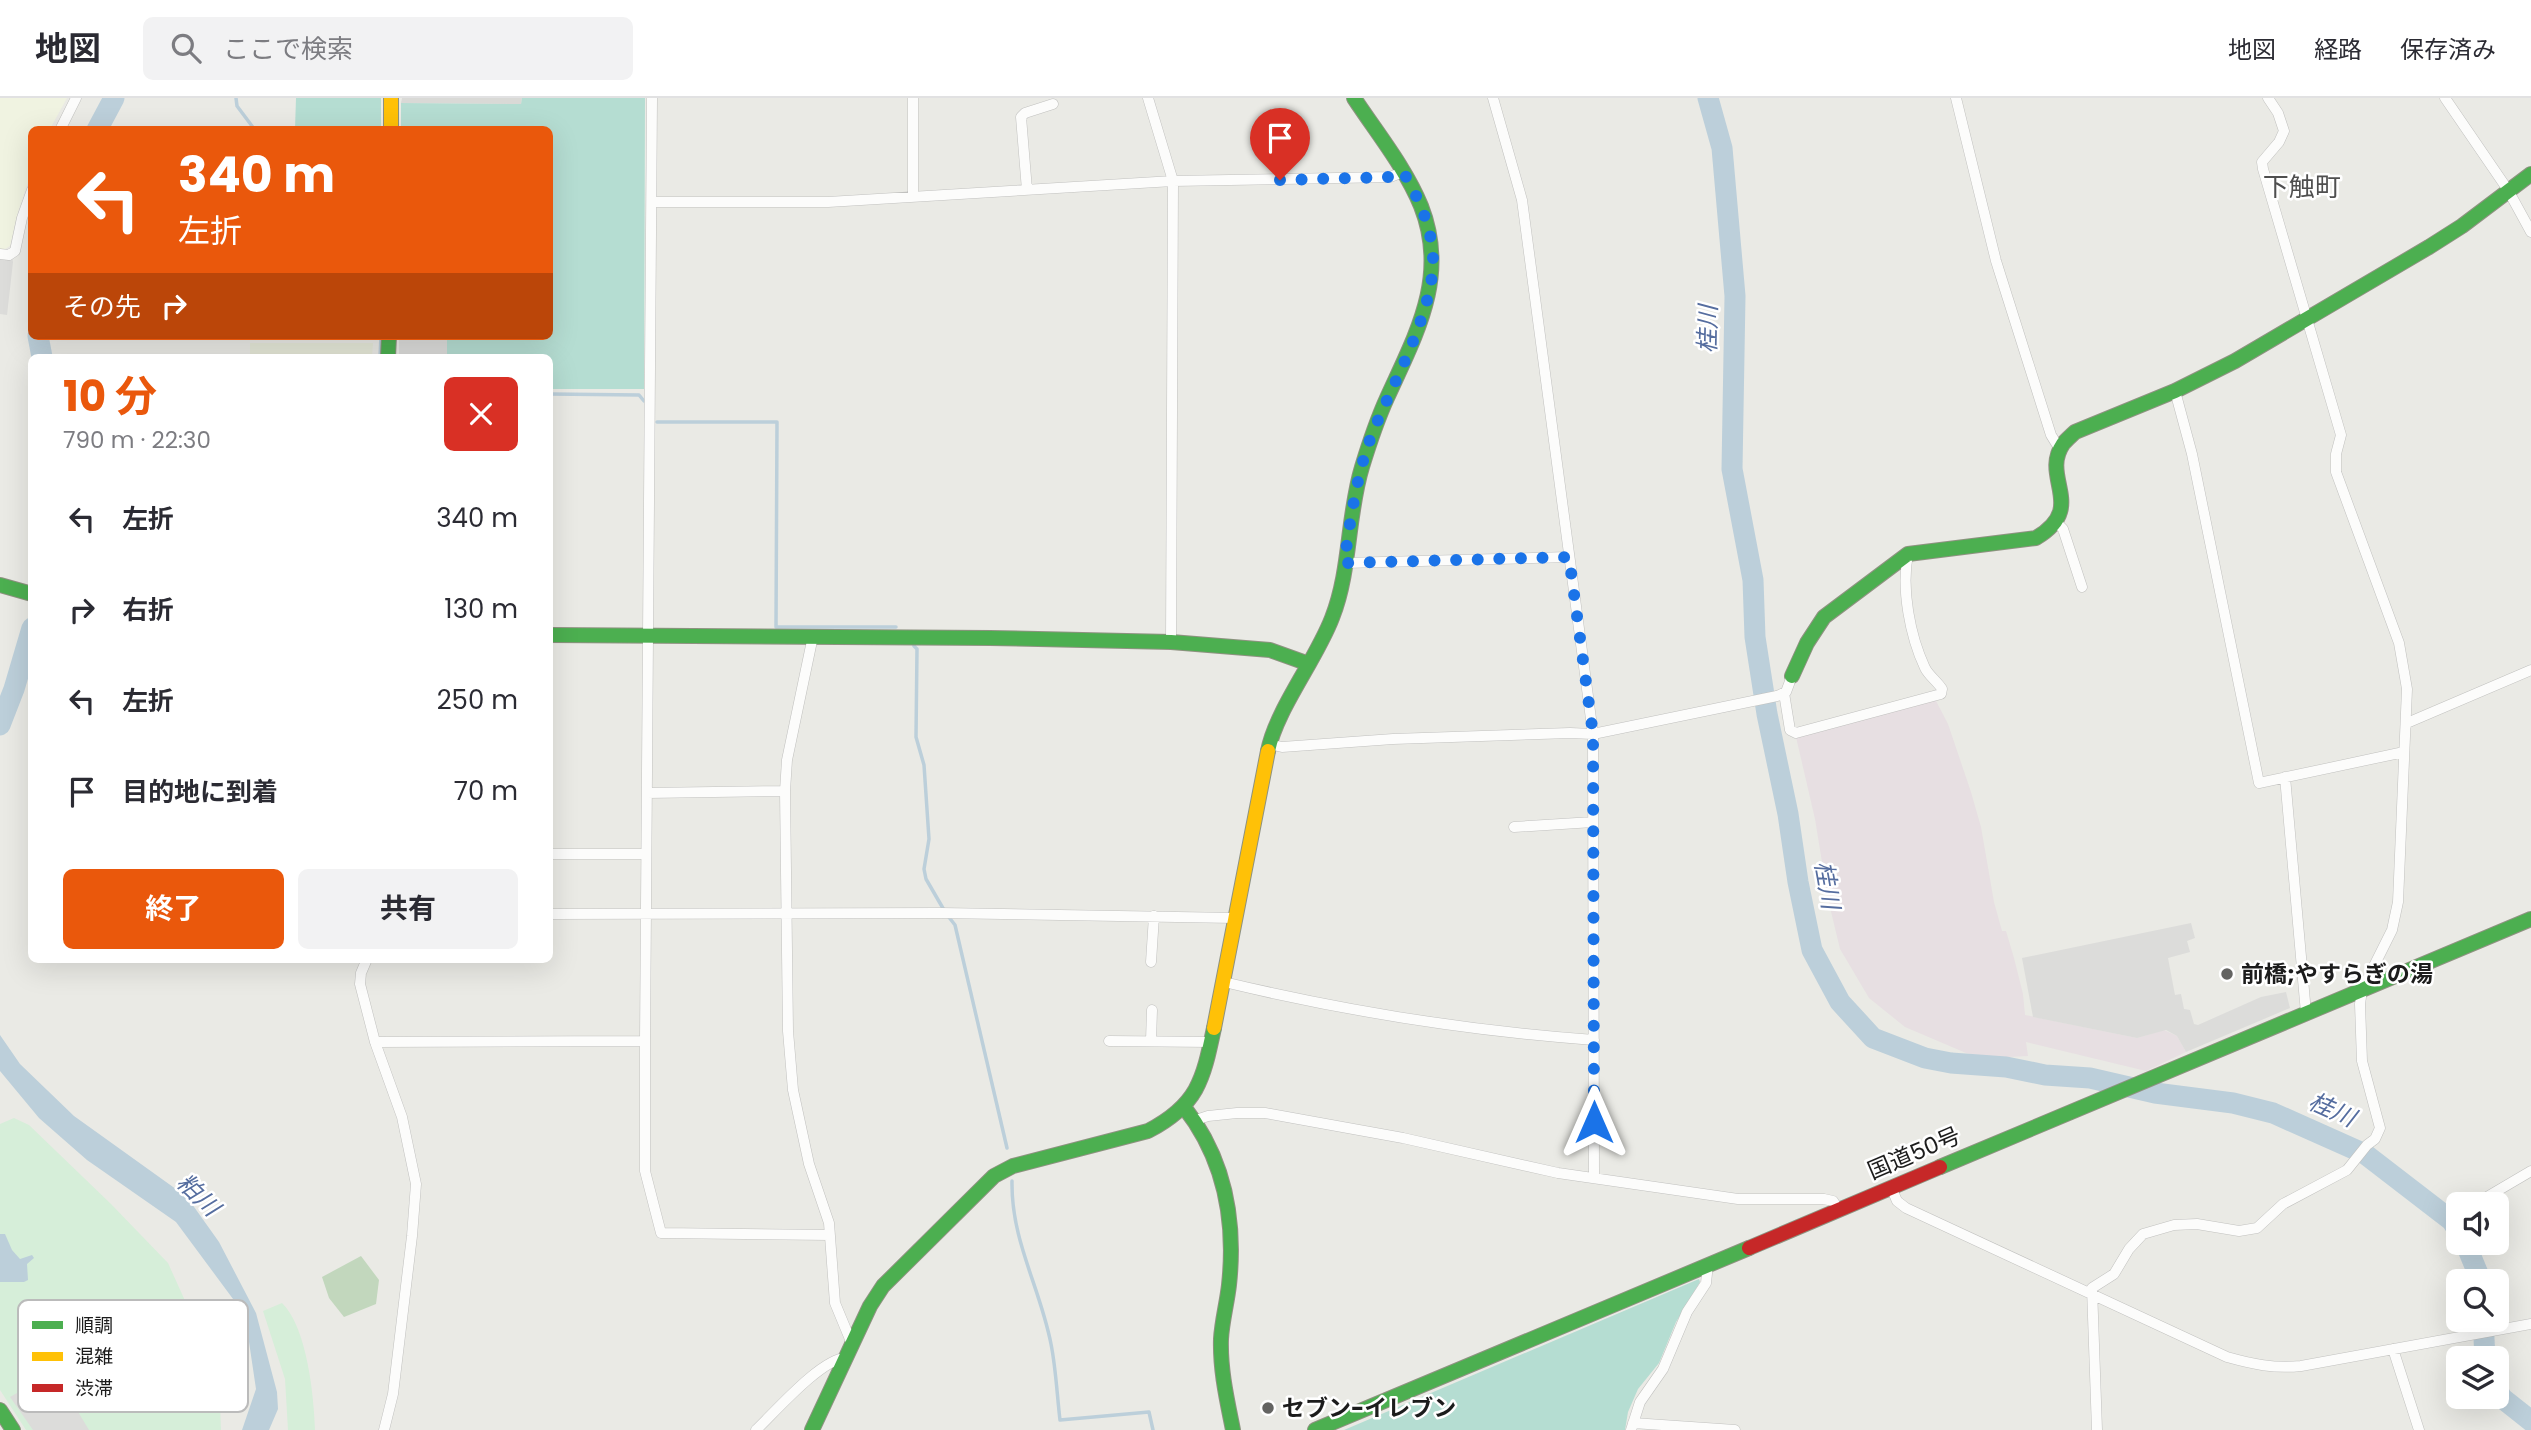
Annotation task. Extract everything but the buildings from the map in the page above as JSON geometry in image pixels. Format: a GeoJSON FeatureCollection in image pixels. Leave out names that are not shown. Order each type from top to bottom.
{"type":"FeatureCollection","features":[{"type":"Feature","properties":{"kind":"main road"},"geometry":{"type":"LineString","coordinates":[[391,98],[391,126]]}},
{"type":"Feature","properties":{"kind":"main road"},"geometry":{"type":"LineString","coordinates":[[812,1430],[870,1306],[883,1286],[994,1176],[1013,1166],[1148,1131],[1167,1121],[1184,1107],[1202,1080],[1224,982],[1269,744],[1332,618],[1338,600],[1352,503],[1367,447],[1424,311],[1432,278],[1433,248],[1424,212],[1403,172],[1353,98]]}},
{"type":"Feature","properties":{"kind":"main road"},"geometry":{"type":"LineString","coordinates":[[1792,676],[1807,643],[1824,617],[1908,554],[2036,538],[2052,530],[2057,523],[2062,503],[2056,458],[2065,438],[2175,391],[2235,361],[2429,247],[2462,226],[2531,174]]}},
{"type":"Feature","properties":{"kind":"main road"},"geometry":{"type":"LineString","coordinates":[[3,586],[28,593]]}},
{"type":"Feature","properties":{"kind":"main road"},"geometry":{"type":"LineString","coordinates":[[553,635],[1171,642],[1270,650],[1309,664]]}},
{"type":"Feature","properties":{"kind":"main road","name":"国道50号"},"geometry":{"type":"LineString","coordinates":[[1315,1430],[2531,919]]}},
{"type":"Feature","properties":{"kind":"main road"},"geometry":{"type":"LineString","coordinates":[[1184,1107],[1196,1120],[1209,1144],[1224,1183],[1230,1225],[1231,1261],[1221,1337],[1221,1363],[1233,1430]]}},
{"type":"Feature","properties":{"kind":"main road"},"geometry":{"type":"LineString","coordinates":[[0,1410],[12,1430]]}},
{"type":"Feature","properties":{"kind":"street"},"geometry":{"type":"LineString","coordinates":[[62,126],[76,98]]}},
{"type":"Feature","properties":{"kind":"street"},"geometry":{"type":"LineString","coordinates":[[652,98],[645,1171],[661,1233],[830,1235]]}},
{"type":"Feature","properties":{"kind":"street"},"geometry":{"type":"LineString","coordinates":[[913,98],[913,196]]}},
{"type":"Feature","properties":{"kind":"street"},"geometry":{"type":"LineString","coordinates":[[1148,98],[1173,181],[1171,642]]}},
{"type":"Feature","properties":{"kind":"street"},"geometry":{"type":"LineString","coordinates":[[1493,98],[1522,200],[1593,734],[1594,1177]]}},
{"type":"Feature","properties":{"kind":"street"},"geometry":{"type":"LineString","coordinates":[[1956,98],[1996,261],[2051,435],[2059,448]]}},
{"type":"Feature","properties":{"kind":"street"},"geometry":{"type":"LineString","coordinates":[[2097,1430],[2092,1288],[2114,1274],[2129,1249],[2143,1234],[2174,1226],[2197,1224],[2239,1231],[2257,1228],[2283,1204],[2349,1167],[2375,1139],[2380,1128],[2362,1061],[2360,1004],[2362,990],[2392,930],[2398,902],[2407,689],[2399,643],[2336,472],[2336,454],[2342,435],[2263,169],[2262,162],[2279,142],[2284,131],[2278,113],[2268,98]]}},
{"type":"Feature","properties":{"kind":"street"},"geometry":{"type":"LineString","coordinates":[[2445,98],[2508,190],[2531,232]]}},
{"type":"Feature","properties":{"kind":"street"},"geometry":{"type":"LineString","coordinates":[[1027,190],[1021,117],[1025,113],[1053,104]]}},
{"type":"Feature","properties":{"kind":"street"},"geometry":{"type":"LineString","coordinates":[[652,202],[828,202],[1173,181],[1390,177],[1403,172]]}},
{"type":"Feature","properties":{"kind":"street"},"geometry":{"type":"LineString","coordinates":[[0,254],[9,255],[15,251],[28,201]]}},
{"type":"Feature","properties":{"kind":"street"},"geometry":{"type":"LineString","coordinates":[[2175,391],[2192,454],[2259,783],[2404,752]]}},
{"type":"Feature","properties":{"kind":"street"},"geometry":{"type":"LineString","coordinates":[[2057,523],[2063,529],[2082,587]]}},
{"type":"Feature","properties":{"kind":"street"},"geometry":{"type":"LineString","coordinates":[[1780,695],[1790,730],[1796,733],[1941,694],[1939,684],[1924,665],[1913,631],[1907,595],[1908,554]]}},
{"type":"Feature","properties":{"kind":"street"},"geometry":{"type":"LineString","coordinates":[[1344,563],[1569,557]]}},
{"type":"Feature","properties":{"kind":"street"},"geometry":{"type":"LineString","coordinates":[[756,1430],[803,1384],[832,1360],[849,1351],[835,1303],[830,1235],[825,1209],[809,1164],[793,1090],[788,1031],[785,791],[787,761],[813,636]]}},
{"type":"Feature","properties":{"kind":"street"},"geometry":{"type":"LineString","coordinates":[[2407,723],[2531,670]]}},
{"type":"Feature","properties":{"kind":"street"},"geometry":{"type":"LineString","coordinates":[[1269,744],[1282,747],[1393,740],[1593,734],[1780,695],[1786,692],[1792,676]]}},
{"type":"Feature","properties":{"kind":"street"},"geometry":{"type":"LineString","coordinates":[[2285,777],[2306,1013]]}},
{"type":"Feature","properties":{"kind":"street"},"geometry":{"type":"LineString","coordinates":[[647,793],[785,791]]}},
{"type":"Feature","properties":{"kind":"street"},"geometry":{"type":"LineString","coordinates":[[1514,827],[1593,822]]}},
{"type":"Feature","properties":{"kind":"street"},"geometry":{"type":"LineString","coordinates":[[553,855],[646,854]]}},
{"type":"Feature","properties":{"kind":"street"},"geometry":{"type":"LineString","coordinates":[[553,914],[786,913],[1235,918]]}},
{"type":"Feature","properties":{"kind":"street"},"geometry":{"type":"LineString","coordinates":[[1151,962],[1154,916]]}},
{"type":"Feature","properties":{"kind":"street"},"geometry":{"type":"LineString","coordinates":[[365,963],[360,984],[375,1041],[402,1117],[416,1184],[394,1380],[384,1430]]}},
{"type":"Feature","properties":{"kind":"street"},"geometry":{"type":"LineString","coordinates":[[1224,982],[1315,1004],[1398,1017],[1594,1040]]}},
{"type":"Feature","properties":{"kind":"street"},"geometry":{"type":"LineString","coordinates":[[1151,1041],[1152,1010]]}},
{"type":"Feature","properties":{"kind":"street"},"geometry":{"type":"LineString","coordinates":[[375,1041],[645,1041]]}},
{"type":"Feature","properties":{"kind":"street"},"geometry":{"type":"LineString","coordinates":[[1109,1041],[1212,1042]]}},
{"type":"Feature","properties":{"kind":"street"},"geometry":{"type":"LineString","coordinates":[[1196,1120],[1237,1113],[1265,1113],[1403,1138],[1558,1173],[1738,1199],[1824,1199],[1833,1201],[1838,1209]]}},
{"type":"Feature","properties":{"kind":"street"},"geometry":{"type":"LineString","coordinates":[[2495,1192],[2531,1171]]}},
{"type":"Feature","properties":{"kind":"street"},"geometry":{"type":"LineString","coordinates":[[1891,1187],[1898,1201],[1906,1208],[2227,1357],[2268,1367],[2301,1366],[2531,1324]]}},
{"type":"Feature","properties":{"kind":"street"},"geometry":{"type":"LineString","coordinates":[[1708,1264],[1706,1283],[1687,1312],[1663,1369],[1645,1392],[1632,1426],[1735,1430]]}},
{"type":"Feature","properties":{"kind":"street"},"geometry":{"type":"LineString","coordinates":[[2393,1349],[2419,1430]]}},
{"type":"Feature","properties":{"kind":"shaded area"},"geometry":{"type":"Polygon","coordinates":[[[0,98],[67,98],[52,126],[28,126],[28,182],[10,246],[0,249],[0,98]]]}},
{"type":"Feature","properties":{"kind":"shaded area"},"geometry":{"type":"Polygon","coordinates":[[[296,98],[381,98],[381,126],[295,126],[296,98]]]}},
{"type":"Feature","properties":{"kind":"shaded area"},"geometry":{"type":"Polygon","coordinates":[[[402,98],[522,98],[521,104],[401,103],[402,98]]]}},
{"type":"Feature","properties":{"kind":"shaded area"},"geometry":{"type":"Polygon","coordinates":[[[522,98],[645,98],[644,389],[553,389],[553,354],[399,354],[399,340],[553,340],[553,126],[401,126],[401,103],[521,104],[522,98]]]}},
{"type":"Feature","properties":{"kind":"shaded area"},"geometry":{"type":"Polygon","coordinates":[[[0,258],[12,258],[13,262],[7,315],[0,314],[0,258]]]}},
{"type":"Feature","properties":{"kind":"shaded area"},"geometry":{"type":"Polygon","coordinates":[[[399,340],[447,340],[447,354],[399,354],[399,340]]]}},
{"type":"Feature","properties":{"kind":"shaded area"},"geometry":{"type":"Polygon","coordinates":[[[250,343],[373,343],[372,354],[250,354],[250,343]]]}},
{"type":"Feature","properties":{"kind":"shaded area"},"geometry":{"type":"Polygon","coordinates":[[[1935,699],[1948,724],[1981,827],[1994,902],[2002,931],[2006,931],[2014,958],[2025,1015],[2137,1038],[2164,1030],[2177,1036],[2186,1052],[2146,1071],[2026,1042],[2028,1056],[1990,1058],[1966,1053],[1905,1027],[1869,998],[1840,949],[1796,737],[1935,699]]]}},
{"type":"Feature","properties":{"kind":"shaded area"},"geometry":{"type":"Polygon","coordinates":[[[2191,923],[2195,938],[2187,941],[2190,952],[2168,958],[2175,995],[2181,994],[2184,1009],[2190,1010],[2194,1024],[2198,1025],[2261,997],[2286,992],[2290,1008],[2186,1052],[2177,1036],[2166,1030],[2137,1038],[2033,1017],[2022,958],[2191,923]]]}},
{"type":"Feature","properties":{"kind":"shaded area"},"geometry":{"type":"Polygon","coordinates":[[[0,1035],[20,1064],[74,1116],[187,1197],[219,1242],[256,1313],[277,1392],[278,1409],[269,1430],[242,1430],[256,1389],[248,1339],[248,1300],[234,1300],[176,1222],[87,1160],[39,1118],[0,1071],[0,1035]]]}},
{"type":"Feature","properties":{"kind":"shaded area"},"geometry":{"type":"Polygon","coordinates":[[[14,1118],[29,1125],[168,1263],[185,1300],[18,1300],[18,1412],[220,1412],[221,1430],[26,1430],[0,1390],[0,1124],[14,1118]]]}},
{"type":"Feature","properties":{"kind":"shaded area"},"geometry":{"type":"Polygon","coordinates":[[[0,1234],[5,1234],[12,1250],[20,1259],[32,1255],[34,1258],[27,1264],[28,1280],[0,1282],[0,1234]]]}},
{"type":"Feature","properties":{"kind":"shaded area"},"geometry":{"type":"Polygon","coordinates":[[[1699,1279],[1700,1282],[1676,1322],[1659,1363],[1638,1389],[1628,1412],[1625,1430],[1344,1430],[1699,1279]]]}},
{"type":"Feature","properties":{"kind":"shaded area"},"geometry":{"type":"Polygon","coordinates":[[[282,1303],[298,1328],[303,1345],[311,1381],[315,1430],[288,1430],[285,1379],[263,1311],[282,1303]]]}},
{"type":"Feature","properties":{"kind":"shaded area"},"geometry":{"type":"Polygon","coordinates":[[[18,1392],[18,1408],[10,1397],[18,1392]]]}},
{"type":"Feature","properties":{"kind":"shaded area"},"geometry":{"type":"Polygon","coordinates":[[[20,1412],[78,1412],[89,1430],[33,1430],[20,1412]]]}},
{"type":"Feature","properties":{"kind":"green space"},"geometry":{"type":"Polygon","coordinates":[[[361,1256],[379,1280],[376,1304],[344,1317],[329,1298],[322,1277],[361,1256]]]}},
{"type":"Feature","properties":{"kind":"waterway","name":"粕川"},"geometry":{"type":"LineString","coordinates":[[99,126],[114,98]]}},
{"type":"Feature","properties":{"kind":"waterway"},"geometry":{"type":"LineString","coordinates":[[236,98],[237,106],[252,126]]}},
{"type":"Feature","properties":{"kind":"waterway","name":"桂川"},"geometry":{"type":"LineString","coordinates":[[1708,98],[1722,148],[1735,296],[1732,469],[1753,580],[1755,637],[1812,950],[1840,1002],[1873,1038],[1925,1058],[2006,1067],[2045,1075],[2090,1078],[2155,1093],[2233,1103],[2273,1113],[2365,1154],[2446,1216]]}},
{"type":"Feature","properties":{"kind":"waterway","name":"粕川"},"geometry":{"type":"LineString","coordinates":[[39,340],[41,354]]}},
{"type":"Feature","properties":{"kind":"waterway"},"geometry":{"type":"LineString","coordinates":[[380,354],[381,340]]}},
{"type":"Feature","properties":{"kind":"waterway"},"geometry":{"type":"LineString","coordinates":[[553,394],[639,395],[644,401]]}},
{"type":"Feature","properties":{"kind":"waterway"},"geometry":{"type":"LineString","coordinates":[[657,422],[777,422],[776,627],[896,627]]}},
{"type":"Feature","properties":{"kind":"waterway","name":"粕川"},"geometry":{"type":"LineString","coordinates":[[0,725],[28,642]]}},
{"type":"Feature","properties":{"kind":"waterway"},"geometry":{"type":"LineString","coordinates":[[914,646],[917,649],[916,737],[924,765],[929,839],[924,869],[926,879],[944,910]]}},
{"type":"Feature","properties":{"kind":"waterway"},"geometry":{"type":"LineString","coordinates":[[948,916],[955,925],[1007,1148]]}},
{"type":"Feature","properties":{"kind":"waterway"},"geometry":{"type":"LineString","coordinates":[[1012,1181],[1016,1224],[1051,1344],[1060,1420],[1149,1412],[1153,1430]]}},
{"type":"Feature","properties":{"kind":"waterway","name":"桂川"},"geometry":{"type":"LineString","coordinates":[[2470,1255],[2476,1269]]}},
{"type":"Feature","properties":{"kind":"waterway","name":"桂川"},"geometry":{"type":"LineString","coordinates":[[2484,1332],[2484,1346]]}},
{"type":"Feature","properties":{"kind":"waterway","name":"桂川"},"geometry":{"type":"LineString","coordinates":[[2509,1404],[2531,1421]]}},
{"type":"Feature","properties":{"kind":"traffic: fast"},"geometry":{"type":"LineString","coordinates":[[1268,751],[1279,719],[1332,618],[1343,581],[1362,467],[1380,415],[1418,328],[1430,281],[1432,257],[1429,232],[1421,206],[1399,164],[1354,98]]}},
{"type":"Feature","properties":{"kind":"traffic: fast"},"geometry":{"type":"LineString","coordinates":[[1792,676],[1807,643],[1824,617],[1908,554],[2036,538],[2051,526],[2059,515],[2061,504],[2057,457],[2063,444],[2075,432],[2175,391],[2235,361],[2429,247],[2462,226],[2531,174]]}},
{"type":"Feature","properties":{"kind":"traffic: fast"},"geometry":{"type":"LineString","coordinates":[[388,354],[389,340]]}},
{"type":"Feature","properties":{"kind":"traffic: fast"},"geometry":{"type":"LineString","coordinates":[[0,585],[28,593]]}},
{"type":"Feature","properties":{"kind":"traffic: fast"},"geometry":{"type":"LineString","coordinates":[[553,635],[1171,642],[1270,650],[1309,664]]}},
{"type":"Feature","properties":{"kind":"traffic: fast"},"geometry":{"type":"LineString","coordinates":[[1940,1167],[2531,919]]}},
{"type":"Feature","properties":{"kind":"traffic: fast"},"geometry":{"type":"LineString","coordinates":[[812,1430],[870,1306],[883,1286],[994,1176],[1013,1166],[1148,1131],[1178,1111],[1196,1089],[1214,1028]]}},
{"type":"Feature","properties":{"kind":"traffic: fast"},"geometry":{"type":"LineString","coordinates":[[1184,1107],[1198,1127],[1218,1169],[1229,1214],[1231,1261],[1221,1351],[1224,1385],[1233,1430]]}},
{"type":"Feature","properties":{"kind":"traffic: fast"},"geometry":{"type":"LineString","coordinates":[[1315,1430],[1749,1248]]}},
{"type":"Feature","properties":{"kind":"traffic: fast"},"geometry":{"type":"LineString","coordinates":[[0,1410],[13,1430]]}},
{"type":"Feature","properties":{"kind":"traffic: slow"},"geometry":{"type":"LineString","coordinates":[[391,98],[391,126]]}},
{"type":"Feature","properties":{"kind":"traffic: slow"},"geometry":{"type":"LineString","coordinates":[[1214,1028],[1268,751]]}},
{"type":"Feature","properties":{"kind":"traffic: jam"},"geometry":{"type":"LineString","coordinates":[[1749,1248],[1940,1167]]}},
{"type":"Feature","properties":{"kind":"place","name":"前橋;やすらぎの湯"},"geometry":{"type":"Point","coordinates":[2227,974]}},
{"type":"Feature","properties":{"kind":"place","name":"セブン-イレブン"},"geometry":{"type":"Point","coordinates":[1268,1408]}},
{"type":"Feature","properties":{"kind":"district","name":"下触町"},"geometry":{"type":"Point","coordinates":[2302,187]}},
{"type":"Feature","properties":{"kind":"route"},"geometry":{"type":"LineString","coordinates":[[1280,180],[1390,177],[1403,172],[1424,212],[1433,248],[1432,278],[1424,311],[1367,447],[1352,503],[1344,563],[1569,557],[1593,734],[1594,1122]]}}]}
